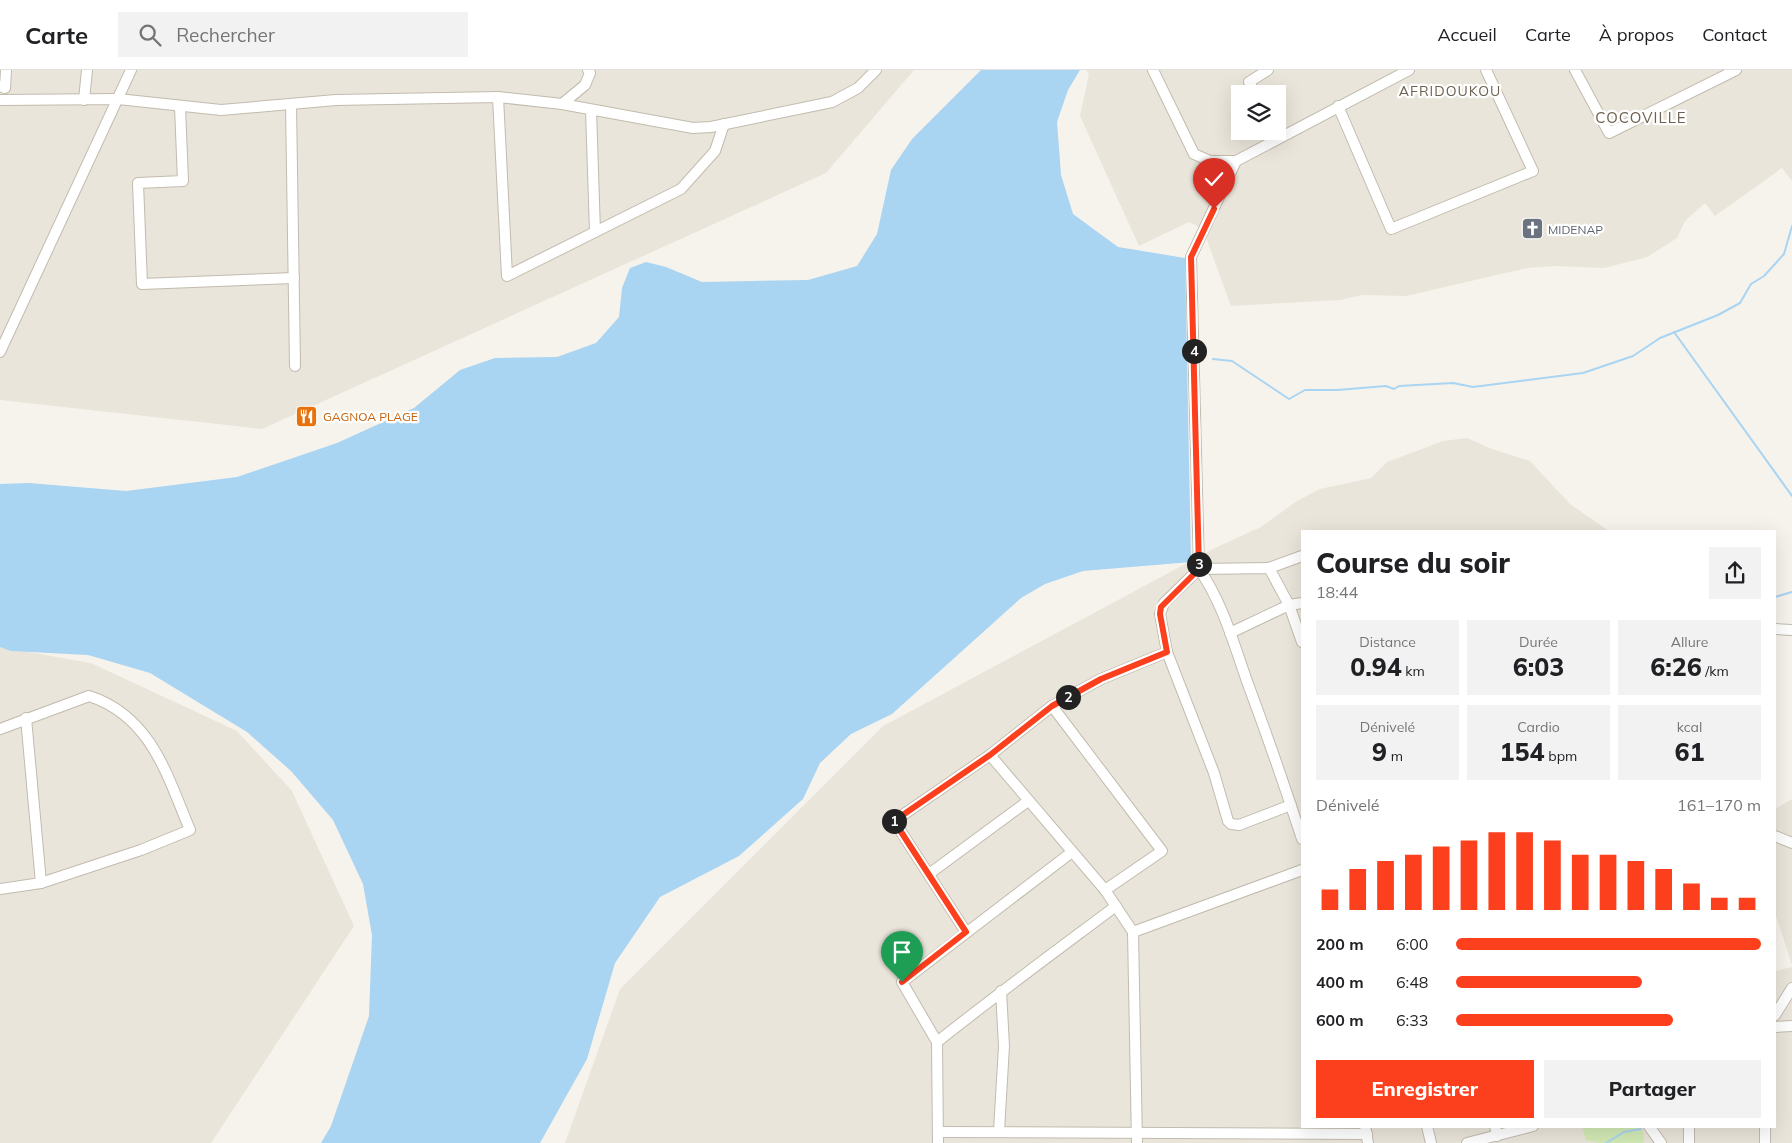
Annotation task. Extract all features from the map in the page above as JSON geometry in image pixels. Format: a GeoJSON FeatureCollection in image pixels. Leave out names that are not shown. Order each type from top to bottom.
{"type":"FeatureCollection","features":[{"type":"Feature","properties":{"kind":"street"},"geometry":{"type":"LineString","coordinates":[[0,86],[5,88],[6,70]]}},
{"type":"Feature","properties":{"kind":"street"},"geometry":{"type":"LineString","coordinates":[[84,100],[87,70]]}},
{"type":"Feature","properties":{"kind":"street"},"geometry":{"type":"LineString","coordinates":[[0,352],[132,70]]}},
{"type":"Feature","properties":{"kind":"street"},"geometry":{"type":"LineString","coordinates":[[562,104],[585,85],[590,73],[588,70]]}},
{"type":"Feature","properties":{"kind":"street"},"geometry":{"type":"LineString","coordinates":[[0,100],[118,99],[221,110],[386,98],[498,97],[562,104],[686,128],[724,124],[832,102],[858,88],[876,70]]}},
{"type":"Feature","properties":{"kind":"street"},"geometry":{"type":"LineString","coordinates":[[1153,70],[1194,154],[1210,161],[1236,161]]}},
{"type":"Feature","properties":{"kind":"street"},"geometry":{"type":"LineString","coordinates":[[1251,85],[1249,82],[1268,70]]}},
{"type":"Feature","properties":{"kind":"street"},"geometry":{"type":"LineString","coordinates":[[1286,130],[1409,70]]}},
{"type":"Feature","properties":{"kind":"street"},"geometry":{"type":"LineString","coordinates":[[1338,106],[1392,229],[1533,170],[1486,70]]}},
{"type":"Feature","properties":{"kind":"street"},"geometry":{"type":"LineString","coordinates":[[1575,70],[1609,133],[1736,70]]}},
{"type":"Feature","properties":{"kind":"street"},"geometry":{"type":"LineString","coordinates":[[498,97],[506,276],[680,189],[714,151],[724,124]]}},
{"type":"Feature","properties":{"kind":"street"},"geometry":{"type":"LineString","coordinates":[[291,104],[295,366]]}},
{"type":"Feature","properties":{"kind":"street"},"geometry":{"type":"LineString","coordinates":[[180,107],[183,181],[138,183],[142,284],[294,278]]}},
{"type":"Feature","properties":{"kind":"street"},"geometry":{"type":"LineString","coordinates":[[591,110],[595,232]]}},
{"type":"Feature","properties":{"kind":"street"},"geometry":{"type":"LineString","coordinates":[[1269,140],[1236,161],[1191,257],[1199,569],[1213,589],[1230,633],[1301,836]]}},
{"type":"Feature","properties":{"kind":"street"},"geometry":{"type":"LineString","coordinates":[[1291,805],[1239,825],[1231,824],[1228,820],[1214,773],[1167,652],[1160,614],[1161,607],[1199,569],[1269,568],[1301,556]]}},
{"type":"Feature","properties":{"kind":"street"},"geometry":{"type":"LineString","coordinates":[[1269,568],[1289,605],[1301,639]]}},
{"type":"Feature","properties":{"kind":"street"},"geometry":{"type":"LineString","coordinates":[[1230,633],[1289,605],[1301,602]]}},
{"type":"Feature","properties":{"kind":"street"},"geometry":{"type":"LineString","coordinates":[[1776,629],[1792,630]]}},
{"type":"Feature","properties":{"kind":"street"},"geometry":{"type":"LineString","coordinates":[[966,932],[894,821],[990,755],[1052,706],[1101,679],[1167,652]]}},
{"type":"Feature","properties":{"kind":"street"},"geometry":{"type":"LineString","coordinates":[[0,729],[89,696],[123,712],[140,728],[167,774],[190,830],[141,850],[41,883],[0,889]]}},
{"type":"Feature","properties":{"kind":"street"},"geometry":{"type":"LineString","coordinates":[[1052,706],[1162,851],[1105,890]]}},
{"type":"Feature","properties":{"kind":"street"},"geometry":{"type":"LineString","coordinates":[[26,718],[41,883]]}},
{"type":"Feature","properties":{"kind":"street"},"geometry":{"type":"LineString","coordinates":[[990,755],[1105,890],[1133,932],[1137,1138]]}},
{"type":"Feature","properties":{"kind":"street"},"geometry":{"type":"LineString","coordinates":[[929,874],[1028,801]]}},
{"type":"Feature","properties":{"kind":"street"},"geometry":{"type":"LineString","coordinates":[[1776,836],[1792,843]]}},
{"type":"Feature","properties":{"kind":"street"},"geometry":{"type":"LineString","coordinates":[[938,1143],[937,1042],[902,982],[1072,852]]}},
{"type":"Feature","properties":{"kind":"street"},"geometry":{"type":"LineString","coordinates":[[1133,932],[1301,870]]}},
{"type":"Feature","properties":{"kind":"street"},"geometry":{"type":"LineString","coordinates":[[937,1042],[1001,991],[1024,976],[1116,906]]}},
{"type":"Feature","properties":{"kind":"street"},"geometry":{"type":"LineString","coordinates":[[1776,1013],[1792,988]]}},
{"type":"Feature","properties":{"kind":"street"},"geometry":{"type":"LineString","coordinates":[[999,1131],[1004,1046],[1001,991]]}},
{"type":"Feature","properties":{"kind":"street"},"geometry":{"type":"LineString","coordinates":[[1776,1027],[1792,1026]]}},
{"type":"Feature","properties":{"kind":"street"},"geometry":{"type":"LineString","coordinates":[[1427,1128],[1431,1143]]}},
{"type":"Feature","properties":{"kind":"street"},"geometry":{"type":"LineString","coordinates":[[1467,1143],[1496,1131],[1518,1128]]}},
{"type":"Feature","properties":{"kind":"street"},"geometry":{"type":"LineString","coordinates":[[1650,1128],[1661,1143]]}},
{"type":"Feature","properties":{"kind":"street"},"geometry":{"type":"LineString","coordinates":[[1689,1128],[1690,1143]]}},
{"type":"Feature","properties":{"kind":"street"},"geometry":{"type":"LineString","coordinates":[[1765,1143],[1766,1128]]}},
{"type":"Feature","properties":{"kind":"street"},"geometry":{"type":"LineString","coordinates":[[938,1132],[999,1131],[1137,1138],[1367,1134]]}},
{"type":"Feature","properties":{"kind":"shaded area"},"geometry":{"type":"Polygon","coordinates":[[[0,70],[914,70],[826,173],[262,429],[0,400],[0,70]]]}},
{"type":"Feature","properties":{"kind":"shaded area"},"geometry":{"type":"Polygon","coordinates":[[[1086,70],[1792,70],[1792,181],[1782,168],[1715,216],[1705,203],[1685,221],[1677,238],[1647,257],[1604,268],[1556,266],[1527,268],[1406,296],[1363,295],[1340,300],[1231,306],[1203,229],[1189,222],[1139,246],[1080,116],[1089,74],[1086,70]]]}},
{"type":"Feature","properties":{"kind":"shaded area"},"geometry":{"type":"Polygon","coordinates":[[[1467,438],[1492,449],[1530,461],[1570,504],[1608,530],[1301,530],[1301,1128],[1776,1128],[1776,971],[1792,967],[1792,1143],[565,1143],[620,989],[883,726],[1217,547],[1261,527],[1297,501],[1320,489],[1371,478],[1387,462],[1443,441],[1467,438]]]}},
{"type":"Feature","properties":{"kind":"shaded area"},"geometry":{"type":"Polygon","coordinates":[[[0,647],[91,663],[237,731],[292,791],[354,926],[211,1143],[0,1143],[0,647]]]}},
{"type":"Feature","properties":{"kind":"shaded area"},"geometry":{"type":"Polygon","coordinates":[[[1792,799],[1792,965],[1776,916],[1776,808],[1792,799]]]}},
{"type":"Feature","properties":{"kind":"green space"},"geometry":{"type":"Polygon","coordinates":[[[1583,1128],[1641,1128],[1644,1135],[1643,1143],[1599,1143],[1586,1140],[1583,1128]]]}},
{"type":"Feature","properties":{"kind":"water"},"geometry":{"type":"Polygon","coordinates":[[[981,70],[1080,70],[1068,90],[1057,122],[1061,175],[1073,214],[1118,247],[1185,258],[1191,562],[1083,571],[1045,584],[1021,598],[892,714],[851,734],[820,763],[803,799],[739,856],[660,897],[615,963],[587,1059],[540,1143],[321,1143],[331,1126],[369,1016],[372,935],[363,884],[333,820],[291,771],[247,732],[150,673],[88,655],[11,651],[0,647],[0,484],[29,483],[126,491],[237,477],[337,443],[414,408],[460,370],[495,358],[557,357],[596,343],[619,317],[622,288],[630,268],[646,262],[666,267],[702,282],[808,280],[857,266],[877,234],[891,170],[912,139],[981,70]]]}},
{"type":"Feature","properties":{"kind":"waterway"},"geometry":{"type":"LineString","coordinates":[[1213,359],[1232,361],[1289,399],[1305,390],[1337,390],[1386,386],[1394,389],[1399,386],[1453,383],[1473,387],[1583,373],[1633,356],[1660,338],[1718,315],[1740,303],[1751,284],[1764,276],[1784,254],[1792,226]]}},
{"type":"Feature","properties":{"kind":"waterway"},"geometry":{"type":"LineString","coordinates":[[1674,332],[1792,496]]}},
{"type":"Feature","properties":{"kind":"waterway"},"geometry":{"type":"LineString","coordinates":[[1776,597],[1792,592]]}},
{"type":"Feature","properties":{"kind":"waterway"},"geometry":{"type":"LineString","coordinates":[[1606,1143],[1624,1132],[1641,1129]]}},
{"type":"Feature","properties":{"kind":"place","name":"MIDENAP"},"geometry":{"type":"Point","coordinates":[1532,229]}},
{"type":"Feature","properties":{"kind":"place","name":"GAGNOA PLAGE"},"geometry":{"type":"Point","coordinates":[307,416]}},
{"type":"Feature","properties":{"kind":"district","name":"AFRIDOUKOU"},"geometry":{"type":"Point","coordinates":[1450,91]}},
{"type":"Feature","properties":{"kind":"district","name":"COCOVILLE"},"geometry":{"type":"Point","coordinates":[1641,117]}},
{"type":"Feature","properties":{"kind":"route"},"geometry":{"type":"LineString","coordinates":[[902,982],[966,932],[894,821],[990,755],[1052,706],[1101,679],[1167,652],[1160,614],[1161,607],[1199,569],[1191,257],[1214,209]]}}]}
